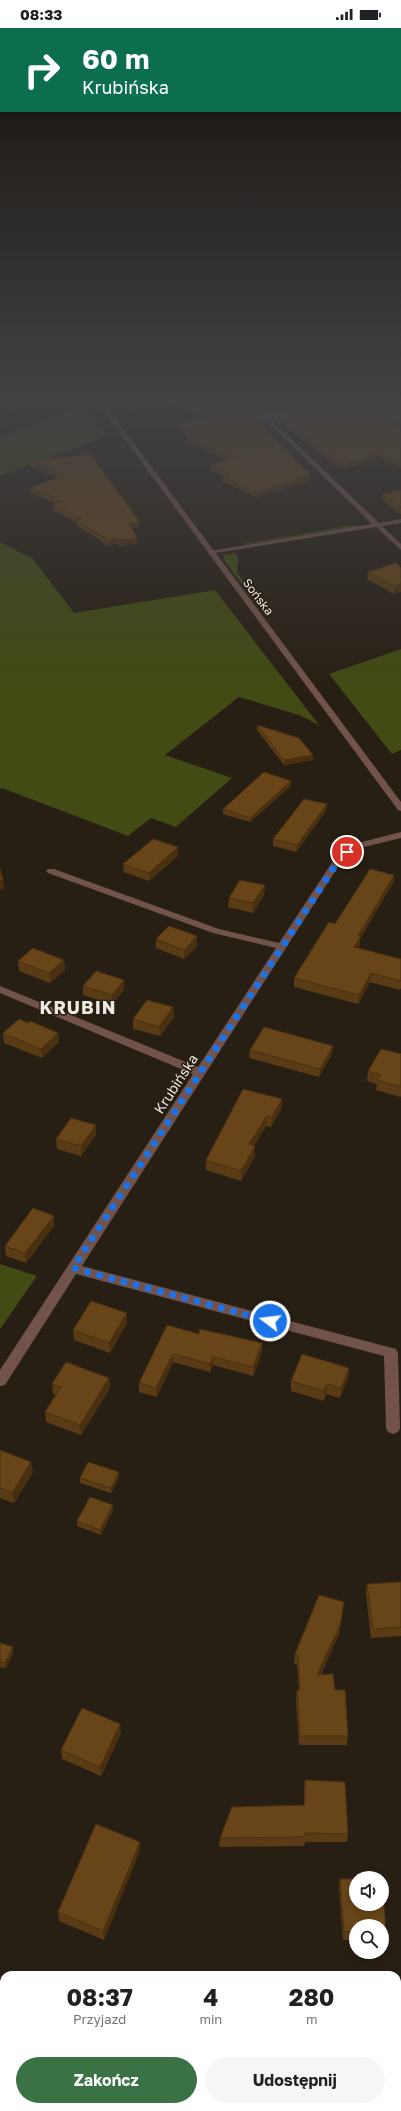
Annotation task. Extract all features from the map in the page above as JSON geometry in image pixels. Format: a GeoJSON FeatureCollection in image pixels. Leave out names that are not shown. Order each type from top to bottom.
{"type":"FeatureCollection","features":[{"type":"Feature","properties":{"kind":"street","name":"Sońska"},"geometry":{"type":"LineString","coordinates":[[169,496],[401,808]]}},
{"type":"Feature","properties":{"kind":"street"},"geometry":{"type":"LineString","coordinates":[[348,496],[401,548]]}},
{"type":"Feature","properties":{"kind":"street"},"geometry":{"type":"LineString","coordinates":[[211,553],[401,521]]}},
{"type":"Feature","properties":{"kind":"street","name":"Krubińska"},"geometry":{"type":"LineString","coordinates":[[0,1381],[338,860],[357,846],[401,835]]}},
{"type":"Feature","properties":{"kind":"street"},"geometry":{"type":"LineString","coordinates":[[51,871],[216,930],[282,947]]}},
{"type":"Feature","properties":{"kind":"street"},"geometry":{"type":"LineString","coordinates":[[0,989],[201,1073]]}},
{"type":"Feature","properties":{"kind":"street"},"geometry":{"type":"LineString","coordinates":[[73,1268],[391,1353],[393,1428]]}},
{"type":"Feature","properties":{"kind":"green space"},"geometry":{"type":"Polygon","coordinates":[[[354,525],[355,527],[242,544],[354,525]]]}},
{"type":"Feature","properties":{"kind":"green space"},"geometry":{"type":"Polygon","coordinates":[[[0,542],[33,559],[74,613],[215,590],[319,725],[299,715],[239,697],[165,755],[232,778],[176,827],[151,818],[128,836],[2,788],[0,789],[0,542]]]}},
{"type":"Feature","properties":{"kind":"green space"},"geometry":{"type":"Polygon","coordinates":[[[235,553],[238,558],[237,573],[247,587],[244,587],[224,560],[224,555],[235,553]]]}},
{"type":"Feature","properties":{"kind":"green space"},"geometry":{"type":"Polygon","coordinates":[[[401,649],[401,750],[392,754],[329,674],[401,649]]]}},
{"type":"Feature","properties":{"kind":"green space"},"geometry":{"type":"Polygon","coordinates":[[[0,1264],[37,1276],[0,1329],[0,1264]]]}},
{"type":"Feature","properties":{"kind":"building"},"geometry":{"type":"Polygon","coordinates":[[[50,496],[121,496],[140,522],[129,523],[137,538],[118,540],[116,538],[109,540],[76,520],[81,519],[53,504],[62,501],[50,496]]]}},
{"type":"Feature","properties":{"kind":"building"},"geometry":{"type":"Polygon","coordinates":[[[385,496],[401,496],[401,508],[385,496]]]}},
{"type":"Feature","properties":{"kind":"building"},"geometry":{"type":"Polygon","coordinates":[[[396,563],[401,568],[401,584],[395,586],[368,572],[396,563]]]}},
{"type":"Feature","properties":{"kind":"building"},"geometry":{"type":"Polygon","coordinates":[[[257,725],[299,738],[313,755],[284,760],[257,725]]]}},
{"type":"Feature","properties":{"kind":"building"},"geometry":{"type":"Polygon","coordinates":[[[264,772],[291,781],[250,818],[223,809],[264,772]]]}},
{"type":"Feature","properties":{"kind":"building"},"geometry":{"type":"Polygon","coordinates":[[[304,799],[327,804],[297,845],[273,839],[304,799]]]}},
{"type":"Feature","properties":{"kind":"building"},"geometry":{"type":"Polygon","coordinates":[[[153,839],[178,847],[149,873],[123,864],[153,839]]]}},
{"type":"Feature","properties":{"kind":"building"},"geometry":{"type":"Polygon","coordinates":[[[0,868],[3,880],[0,880],[0,868]]]}},
{"type":"Feature","properties":{"kind":"building"},"geometry":{"type":"Polygon","coordinates":[[[370,869],[394,875],[358,936],[361,936],[354,947],[401,959],[401,981],[371,973],[359,995],[294,978],[329,922],[335,924],[370,869]]]}},
{"type":"Feature","properties":{"kind":"building"},"geometry":{"type":"Polygon","coordinates":[[[240,880],[265,885],[253,903],[229,898],[240,880]]]}},
{"type":"Feature","properties":{"kind":"building"},"geometry":{"type":"Polygon","coordinates":[[[169,926],[197,936],[184,950],[156,939],[169,926]]]}},
{"type":"Feature","properties":{"kind":"building"},"geometry":{"type":"Polygon","coordinates":[[[33,948],[64,960],[49,973],[18,961],[33,948]]]}},
{"type":"Feature","properties":{"kind":"building"},"geometry":{"type":"Polygon","coordinates":[[[96,971],[124,980],[112,995],[83,986],[96,971]]]}},
{"type":"Feature","properties":{"kind":"building"},"geometry":{"type":"Polygon","coordinates":[[[147,1000],[173,1007],[159,1027],[133,1019],[147,1000]]]}},
{"type":"Feature","properties":{"kind":"building"},"geometry":{"type":"Polygon","coordinates":[[[19,1019],[28,1023],[30,1021],[58,1033],[41,1049],[3,1033],[19,1019]]]}},
{"type":"Feature","properties":{"kind":"building"},"geometry":{"type":"Polygon","coordinates":[[[264,1027],[333,1046],[320,1069],[250,1050],[264,1027]]]}},
{"type":"Feature","properties":{"kind":"building"},"geometry":{"type":"Polygon","coordinates":[[[381,1049],[401,1054],[401,1087],[377,1080],[380,1075],[368,1071],[381,1049]]]}},
{"type":"Feature","properties":{"kind":"building"},"geometry":{"type":"Polygon","coordinates":[[[243,1089],[282,1099],[272,1117],[267,1116],[249,1144],[255,1146],[241,1171],[206,1160],[243,1089]]]}},
{"type":"Feature","properties":{"kind":"building"},"geometry":{"type":"Polygon","coordinates":[[[71,1118],[96,1125],[81,1146],[56,1139],[71,1118]]]}},
{"type":"Feature","properties":{"kind":"building"},"geometry":{"type":"Polygon","coordinates":[[[33,1208],[54,1216],[25,1253],[5,1246],[33,1208]]]}},
{"type":"Feature","properties":{"kind":"building"},"geometry":{"type":"Polygon","coordinates":[[[91,1301],[127,1313],[109,1343],[73,1330],[91,1301]]]}},
{"type":"Feature","properties":{"kind":"building"},"geometry":{"type":"Polygon","coordinates":[[[167,1325],[199,1334],[200,1329],[262,1343],[253,1367],[213,1357],[210,1364],[173,1354],[156,1388],[139,1383],[167,1325]]]}},
{"type":"Feature","properties":{"kind":"building"},"geometry":{"type":"Polygon","coordinates":[[[302,1354],[349,1368],[341,1388],[327,1384],[324,1391],[291,1381],[302,1354]]]}},
{"type":"Feature","properties":{"kind":"building"},"geometry":{"type":"Polygon","coordinates":[[[66,1362],[109,1378],[80,1425],[45,1412],[61,1387],[52,1384],[66,1362]]]}},
{"type":"Feature","properties":{"kind":"building"},"geometry":{"type":"Polygon","coordinates":[[[0,1450],[31,1462],[12,1493],[0,1488],[0,1450]]]}},
{"type":"Feature","properties":{"kind":"building"},"geometry":{"type":"Polygon","coordinates":[[[88,1462],[119,1472],[111,1488],[80,1478],[88,1462]]]}},
{"type":"Feature","properties":{"kind":"building"},"geometry":{"type":"Polygon","coordinates":[[[90,1497],[113,1505],[100,1530],[77,1521],[90,1497]]]}},
{"type":"Feature","properties":{"kind":"building"},"geometry":{"type":"Polygon","coordinates":[[[401,1582],[401,1627],[373,1629],[367,1584],[401,1582]]]}},
{"type":"Feature","properties":{"kind":"building"},"geometry":{"type":"Polygon","coordinates":[[[319,1595],[344,1602],[340,1625],[317,1675],[333,1674],[335,1690],[345,1690],[348,1736],[300,1736],[297,1690],[300,1690],[298,1655],[295,1654],[319,1595]]]}},
{"type":"Feature","properties":{"kind":"building"},"geometry":{"type":"Polygon","coordinates":[[[0,1643],[13,1647],[5,1663],[0,1662],[0,1643]]]}},
{"type":"Feature","properties":{"kind":"building"},"geometry":{"type":"Polygon","coordinates":[[[82,1708],[120,1724],[100,1767],[61,1750],[82,1708]]]}},
{"type":"Feature","properties":{"kind":"building"},"geometry":{"type":"Polygon","coordinates":[[[305,1780],[345,1782],[348,1834],[305,1833],[305,1837],[220,1838],[232,1807],[305,1805],[305,1780]]]}},
{"type":"Feature","properties":{"kind":"building"},"geometry":{"type":"Polygon","coordinates":[[[96,1824],[140,1842],[103,1931],[58,1912],[96,1824]]]}},
{"type":"Feature","properties":{"kind":"building"},"geometry":{"type":"Polygon","coordinates":[[[340,1879],[349,1879],[349,1911],[384,1911],[385,1919],[349,1919],[349,1932],[344,1932],[340,1879]]]}},
{"type":"Feature","properties":{"kind":"district","name":"KRUBIN"},"geometry":{"type":"Point","coordinates":[78,1008]}},
{"type":"Feature","properties":{"kind":"route"},"geometry":{"type":"LineString","coordinates":[[270,1321],[73,1268],[338,860],[347,852]]}}]}
